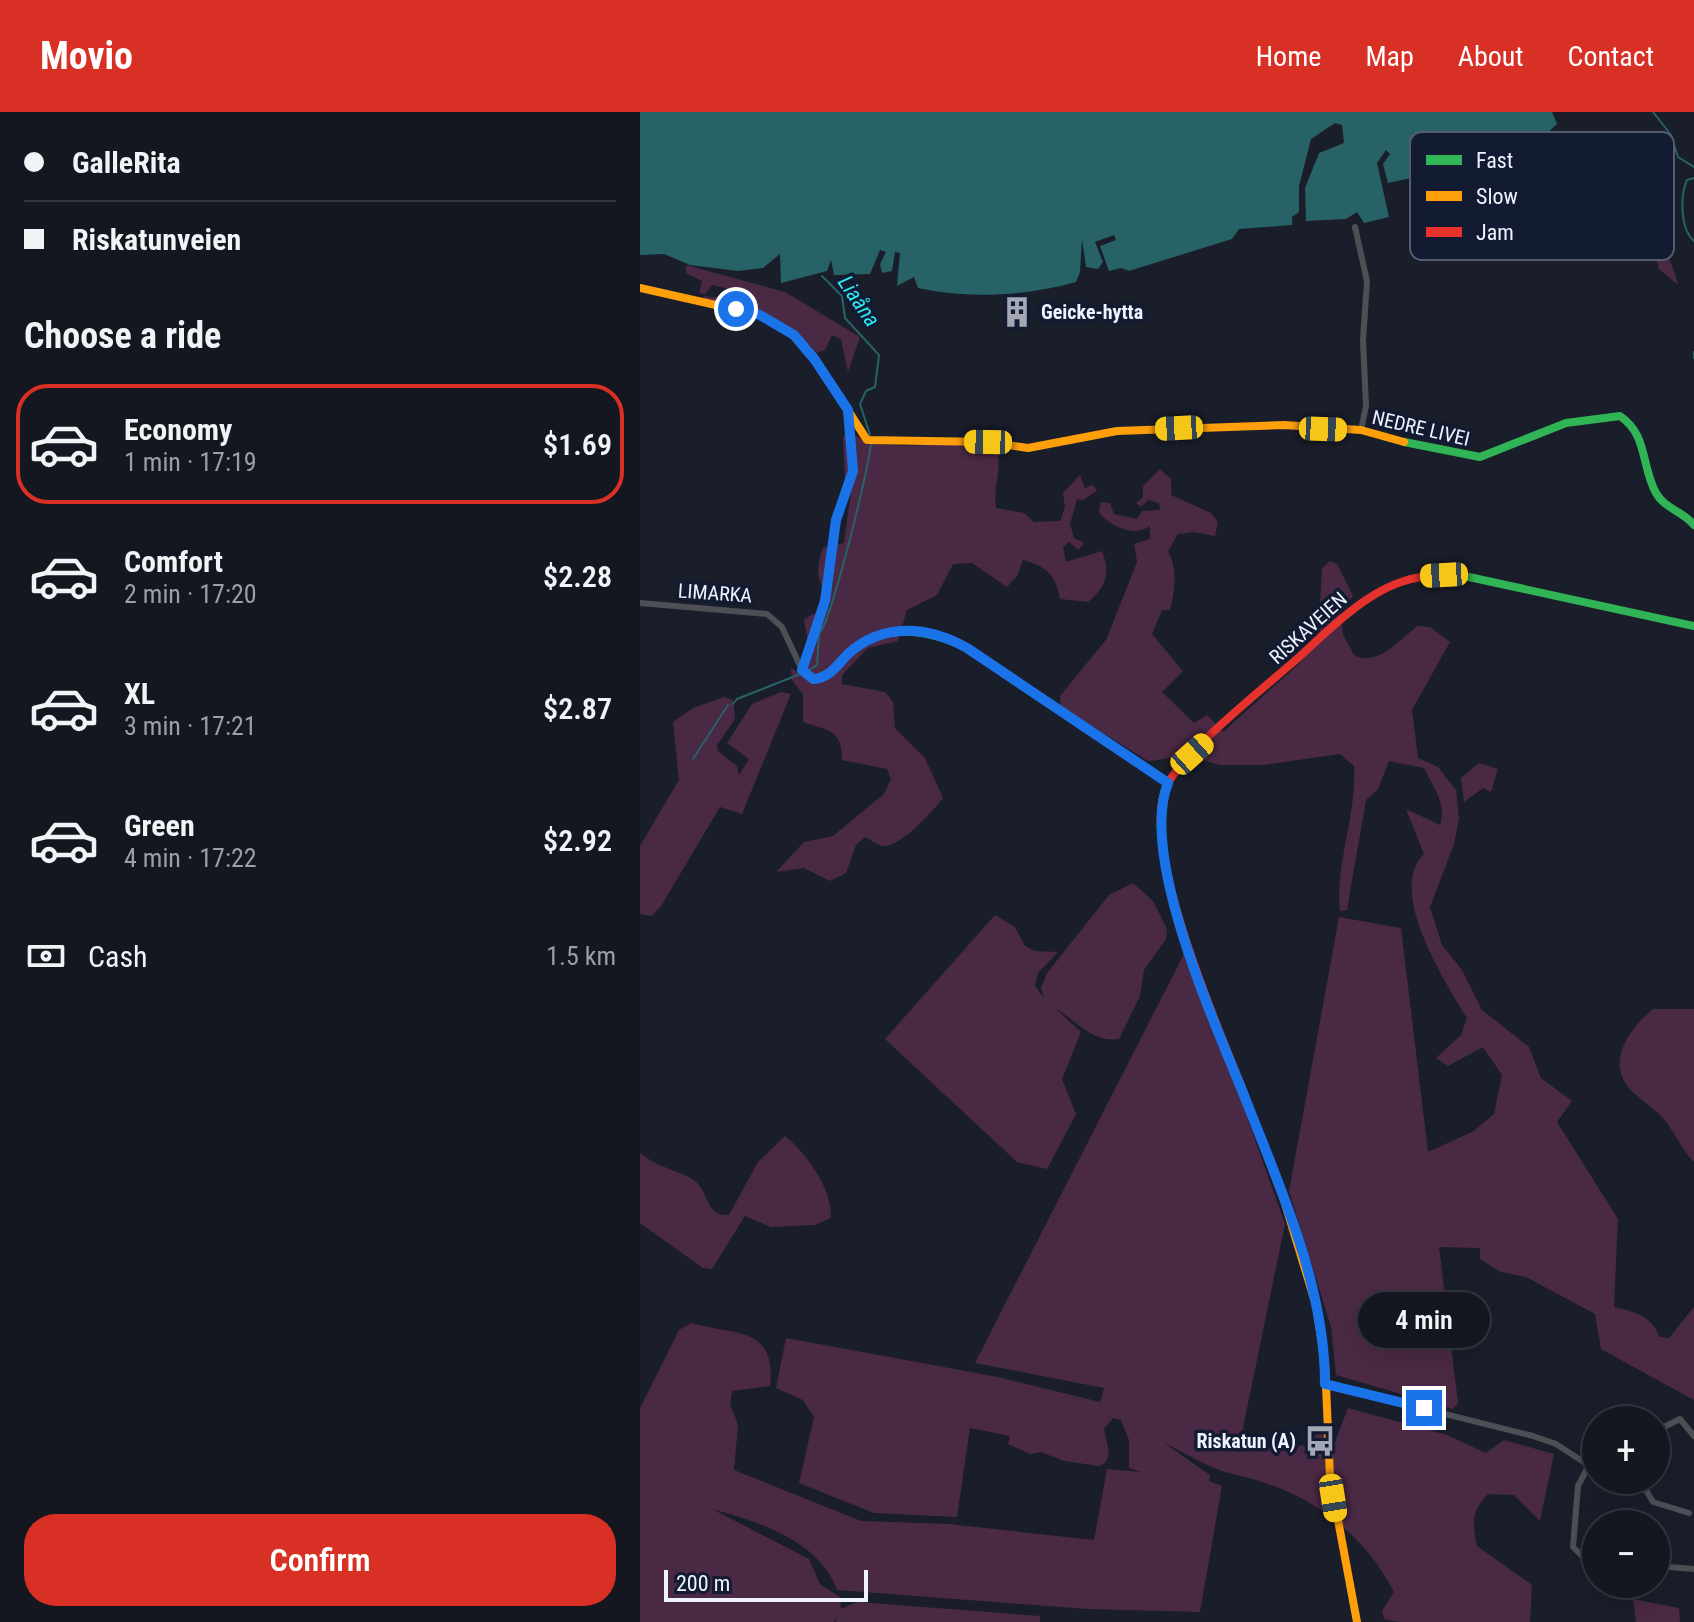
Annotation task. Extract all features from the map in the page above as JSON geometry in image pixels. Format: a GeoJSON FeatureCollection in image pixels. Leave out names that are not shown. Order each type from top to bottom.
{"type":"FeatureCollection","features":[{"type":"Feature","properties":{"kind":"street"},"geometry":{"type":"LineString","coordinates":[[1355,227],[1367,281],[1363,381],[1366,406],[1361,430]]}},
{"type":"Feature","properties":{"kind":"street"},"geometry":{"type":"LineString","coordinates":[[640,288],[660,295],[760,315],[780,326],[794,335],[813,356],[848,410],[853,471],[836,520],[825,601],[802,670],[813,679],[826,676],[858,646],[894,631],[907,629],[939,634],[967,648],[1168,783],[1161,802],[1161,833],[1179,920],[1299,1245],[1320,1328],[1330,1477],[1357,1622]]}},
{"type":"Feature","properties":{"kind":"street","name":"NEDRE LIVEI"},"geometry":{"type":"LineString","coordinates":[[848,410],[867,440],[988,442],[1017,448],[1048,447],[1117,431],[1227,426],[1361,430],[1434,450],[1480,457],[1566,423],[1622,417],[1642,438],[1647,469],[1658,497],[1667,506],[1687,515],[1694,525]]}},
{"type":"Feature","properties":{"kind":"street","name":"RISKAVEIEN"},"geometry":{"type":"LineString","coordinates":[[1168,783],[1192,754],[1349,611],[1400,582],[1427,576],[1469,577],[1694,626]]}},
{"type":"Feature","properties":{"kind":"street","name":"LIMARKA"},"geometry":{"type":"LineString","coordinates":[[640,603],[767,614],[782,627],[802,670]]}},
{"type":"Feature","properties":{"kind":"street"},"geometry":{"type":"LineString","coordinates":[[1325,1384],[1533,1436],[1556,1444],[1582,1461]]}},
{"type":"Feature","properties":{"kind":"street"},"geometry":{"type":"LineString","coordinates":[[1670,1424],[1680,1419],[1694,1436]]}},
{"type":"Feature","properties":{"kind":"street"},"geometry":{"type":"LineString","coordinates":[[1582,1478],[1578,1486],[1573,1547],[1582,1556]]}},
{"type":"Feature","properties":{"kind":"street"},"geometry":{"type":"LineString","coordinates":[[1648,1494],[1653,1502],[1689,1513]]}},
{"type":"Feature","properties":{"kind":"street"},"geometry":{"type":"LineString","coordinates":[[1670,1567],[1694,1569]]}},
{"type":"Feature","properties":{"kind":"shaded area"},"geometry":{"type":"Polygon","coordinates":[[[640,112],[1552,112],[1557,124],[1548,132],[1410,132],[1410,178],[1388,183],[1383,164],[1390,154],[1386,150],[1377,163],[1389,217],[1364,223],[1357,212],[1346,219],[1306,221],[1305,188],[1319,153],[1344,143],[1342,125],[1335,123],[1311,139],[1299,186],[1299,212],[1292,217],[1292,225],[1239,229],[1232,239],[1129,271],[1121,268],[1109,271],[1100,246],[1116,240],[1114,235],[1095,242],[1103,262],[1098,269],[1086,267],[1082,239],[1080,272],[1076,282],[1038,290],[957,294],[918,288],[914,277],[897,286],[900,253],[895,252],[892,271],[882,273],[880,264],[886,252],[880,250],[870,274],[834,275],[831,260],[827,271],[781,283],[780,254],[763,268],[738,271],[690,265],[664,254],[640,255],[640,112]]]}},
{"type":"Feature","properties":{"kind":"shaded area"},"geometry":{"type":"Polygon","coordinates":[[[1657,260],[1670,260],[1678,285],[1659,269],[1657,260]]]}},
{"type":"Feature","properties":{"kind":"shaded area"},"geometry":{"type":"Polygon","coordinates":[[[686,265],[785,292],[860,337],[848,372],[841,339],[832,335],[825,350],[817,353],[792,331],[764,316],[702,302],[704,296],[728,299],[734,290],[712,285],[705,294],[699,293],[702,281],[686,273],[686,265]]]}},
{"type":"Feature","properties":{"kind":"shaded area"},"geometry":{"type":"Polygon","coordinates":[[[851,432],[883,444],[962,445],[998,454],[996,508],[1024,513],[1034,522],[1060,521],[1065,507],[1063,493],[1080,475],[1085,488],[1093,485],[1097,491],[1083,500],[1077,499],[1070,524],[1074,538],[1084,543],[1078,550],[1069,542],[1063,547],[1066,562],[1102,551],[1106,573],[1103,585],[1088,602],[1060,599],[1049,573],[1023,560],[1017,576],[1007,587],[972,563],[953,564],[937,595],[907,610],[898,641],[868,648],[842,675],[842,684],[885,692],[893,702],[895,728],[925,758],[943,798],[916,828],[890,845],[876,844],[865,837],[856,845],[846,873],[830,881],[804,868],[776,872],[804,842],[833,836],[884,794],[891,779],[887,769],[842,760],[837,737],[803,722],[803,694],[792,680],[791,668],[805,676],[809,647],[804,619],[830,606],[830,596],[819,579],[818,567],[823,548],[844,543],[851,492],[845,481],[843,436],[851,432]]]}},
{"type":"Feature","properties":{"kind":"shaded area"},"geometry":{"type":"Polygon","coordinates":[[[1160,469],[1171,479],[1171,495],[1211,513],[1218,522],[1215,536],[1194,532],[1178,534],[1168,551],[1175,580],[1170,610],[1162,610],[1152,634],[1183,671],[1162,692],[1194,723],[1207,715],[1223,732],[1300,663],[1318,640],[1322,568],[1330,561],[1337,564],[1353,596],[1340,612],[1343,634],[1354,655],[1371,658],[1379,655],[1417,626],[1430,627],[1450,642],[1412,710],[1418,758],[1438,767],[1456,790],[1459,818],[1454,844],[1430,907],[1442,945],[1462,970],[1482,1010],[1529,1047],[1541,1078],[1572,1101],[1557,1122],[1618,1219],[1614,1307],[1642,1316],[1653,1324],[1659,1337],[1669,1338],[1694,1307],[1694,1400],[1601,1349],[1595,1314],[1526,1277],[1501,1272],[1480,1259],[1480,1248],[1439,1247],[1458,1403],[1453,1409],[1336,1375],[1331,1327],[1289,1191],[1339,917],[1401,928],[1428,1152],[1472,1132],[1494,1114],[1502,1075],[1483,1047],[1448,1066],[1436,1058],[1461,1035],[1467,1018],[1434,960],[1415,912],[1412,890],[1414,870],[1424,854],[1406,809],[1440,825],[1442,817],[1438,795],[1424,768],[1389,761],[1378,789],[1366,800],[1347,910],[1340,911],[1340,875],[1352,803],[1354,766],[1340,754],[1263,765],[1220,765],[1187,756],[1148,761],[1061,707],[1060,696],[1106,640],[1137,562],[1134,544],[1150,539],[1150,526],[1130,531],[1109,522],[1099,512],[1101,502],[1110,503],[1114,514],[1137,519],[1142,511],[1160,510],[1159,503],[1148,500],[1141,507],[1136,503],[1143,497],[1143,486],[1160,469]]]}},
{"type":"Feature","properties":{"kind":"shaded area"},"geometry":{"type":"Polygon","coordinates":[[[781,692],[791,694],[742,814],[720,807],[661,906],[652,916],[640,914],[640,846],[679,780],[673,722],[693,708],[724,697],[733,700],[735,719],[717,745],[718,751],[737,766],[739,775],[749,759],[727,743],[752,704],[781,692]]]}},
{"type":"Feature","properties":{"kind":"shaded area"},"geometry":{"type":"Polygon","coordinates":[[[1479,763],[1498,769],[1491,792],[1483,788],[1464,802],[1461,778],[1479,763]]]}},
{"type":"Feature","properties":{"kind":"shaded area"},"geometry":{"type":"Polygon","coordinates":[[[1133,883],[1153,901],[1167,929],[1166,939],[1144,970],[1140,996],[1119,1039],[1101,1038],[1055,1008],[1081,1032],[1062,1079],[1076,1114],[1047,1169],[1017,1162],[885,1039],[995,915],[1015,927],[1025,946],[1035,951],[1058,952],[1038,973],[1035,986],[1044,998],[1041,988],[1047,973],[1109,895],[1133,883]]]}},
{"type":"Feature","properties":{"kind":"shaded area"},"geometry":{"type":"Polygon","coordinates":[[[1187,948],[1285,1224],[1238,1452],[1306,1445],[1320,1431],[1335,1442],[1348,1408],[1447,1435],[1486,1453],[1504,1440],[1554,1454],[1540,1521],[1514,1495],[1488,1494],[1478,1506],[1474,1518],[1477,1546],[1532,1585],[1530,1622],[1399,1622],[1384,1619],[1382,1611],[1394,1592],[1364,1548],[1346,1529],[1305,1500],[1282,1489],[1223,1472],[1164,1443],[1210,1475],[1209,1481],[1222,1486],[1200,1612],[1087,1609],[837,1590],[829,1573],[802,1546],[767,1527],[712,1509],[809,1559],[820,1584],[840,1597],[841,1609],[857,1602],[1040,1616],[1040,1622],[836,1622],[837,1617],[834,1622],[640,1622],[640,1408],[679,1330],[691,1323],[750,1337],[760,1343],[767,1353],[770,1386],[732,1391],[730,1404],[738,1425],[734,1470],[861,1521],[949,1524],[1094,1540],[1107,1469],[1141,1472],[1129,1468],[1129,1440],[1121,1420],[1113,1418],[1104,1429],[1109,1453],[1106,1462],[1099,1466],[1064,1461],[1041,1452],[1030,1454],[1008,1444],[1010,1436],[970,1428],[957,1517],[874,1513],[799,1483],[814,1417],[803,1400],[776,1388],[786,1338],[998,1377],[1100,1402],[1104,1388],[975,1363],[1187,948]]]}},
{"type":"Feature","properties":{"kind":"shaded area"},"geometry":{"type":"Polygon","coordinates":[[[1653,1009],[1694,1009],[1694,1162],[1662,1117],[1622,1078],[1620,1056],[1624,1046],[1636,1026],[1653,1009]]]}},
{"type":"Feature","properties":{"kind":"shaded area"},"geometry":{"type":"Polygon","coordinates":[[[785,1136],[817,1172],[827,1195],[831,1218],[815,1225],[771,1227],[745,1216],[712,1269],[703,1268],[640,1223],[640,1153],[696,1182],[716,1212],[729,1215],[758,1162],[785,1136]]]}},
{"type":"Feature","properties":{"kind":"shaded area"},"geometry":{"type":"Polygon","coordinates":[[[1633,1599],[1679,1608],[1680,1622],[1636,1622],[1633,1599]]]}},
{"type":"Feature","properties":{"kind":"waterway"},"geometry":{"type":"LineString","coordinates":[[1653,112],[1669,132]]}},
{"type":"Feature","properties":{"kind":"waterway"},"geometry":{"type":"LineString","coordinates":[[1674,144],[1678,157],[1694,167]]}},
{"type":"Feature","properties":{"kind":"waterway"},"geometry":{"type":"LineString","coordinates":[[1694,178],[1687,180],[1682,203],[1686,229],[1694,241]]}},
{"type":"Feature","properties":{"kind":"waterway","name":"Liaåna"},"geometry":{"type":"LineString","coordinates":[[822,276],[842,296],[845,318],[879,355],[875,387],[866,391],[860,404],[870,435]]}},
{"type":"Feature","properties":{"kind":"waterway"},"geometry":{"type":"LineString","coordinates":[[1694,352],[1694,358]]}},
{"type":"Feature","properties":{"kind":"waterway","name":"Liaåna"},"geometry":{"type":"LineString","coordinates":[[809,670],[817,665],[819,634],[832,602],[849,542],[871,442]]}},
{"type":"Feature","properties":{"kind":"waterway","name":"Liaåna"},"geometry":{"type":"LineString","coordinates":[[733,704],[737,699],[803,673]]}},
{"type":"Feature","properties":{"kind":"waterway","name":"Liaåna"},"geometry":{"type":"LineString","coordinates":[[693,759],[728,705]]}},
{"type":"Feature","properties":{"kind":"traffic: fast"},"geometry":{"type":"LineString","coordinates":[[1404,442],[1480,457],[1566,423],[1620,416],[1640,442],[1656,493],[1694,525]]}},
{"type":"Feature","properties":{"kind":"traffic: fast"},"geometry":{"type":"LineString","coordinates":[[829,570],[825,601],[802,670],[813,679],[828,673],[848,654],[876,637],[906,632],[937,636],[967,648],[1168,783]]}},
{"type":"Feature","properties":{"kind":"traffic: fast"},"geometry":{"type":"LineString","coordinates":[[1436,576],[1469,577],[1694,626]]}},
{"type":"Feature","properties":{"kind":"traffic: slow"},"geometry":{"type":"LineString","coordinates":[[640,288],[760,315],[794,335],[813,356],[848,410],[853,471],[836,520],[829,570]]}},
{"type":"Feature","properties":{"kind":"traffic: slow"},"geometry":{"type":"LineString","coordinates":[[849,412],[867,440],[988,442],[1028,448],[1117,431],[1284,425],[1361,430],[1404,442]]}},
{"type":"Feature","properties":{"kind":"traffic: slow"},"geometry":{"type":"LineString","coordinates":[[1240,1083],[1284,1200],[1316,1305],[1325,1363],[1330,1477],[1357,1622]]}},
{"type":"Feature","properties":{"kind":"traffic: jam"},"geometry":{"type":"LineString","coordinates":[[1240,1083],[1199,978],[1171,889],[1163,848],[1161,812],[1167,785],[1190,754],[1343,617],[1396,584],[1436,576]]}},
{"type":"Feature","properties":{"kind":"place","name":"Geicke-hytta"},"geometry":{"type":"Point","coordinates":[1017,312]}},
{"type":"Feature","properties":{"kind":"place","name":"Riskatun (A)"},"geometry":{"type":"Point","coordinates":[1320,1441]}},
{"type":"Feature","properties":{"kind":"route"},"geometry":{"type":"LineString","coordinates":[[736,309],[760,315],[794,335],[815,360],[848,410],[853,471],[836,520],[828,559],[825,601],[814,627],[807,663],[802,670],[813,679],[819,679],[836,668],[858,646],[894,631],[907,629],[939,634],[967,648],[1168,783],[1161,802],[1161,833],[1179,920],[1299,1245],[1316,1305],[1324,1352],[1325,1384],[1424,1408]]}}]}
